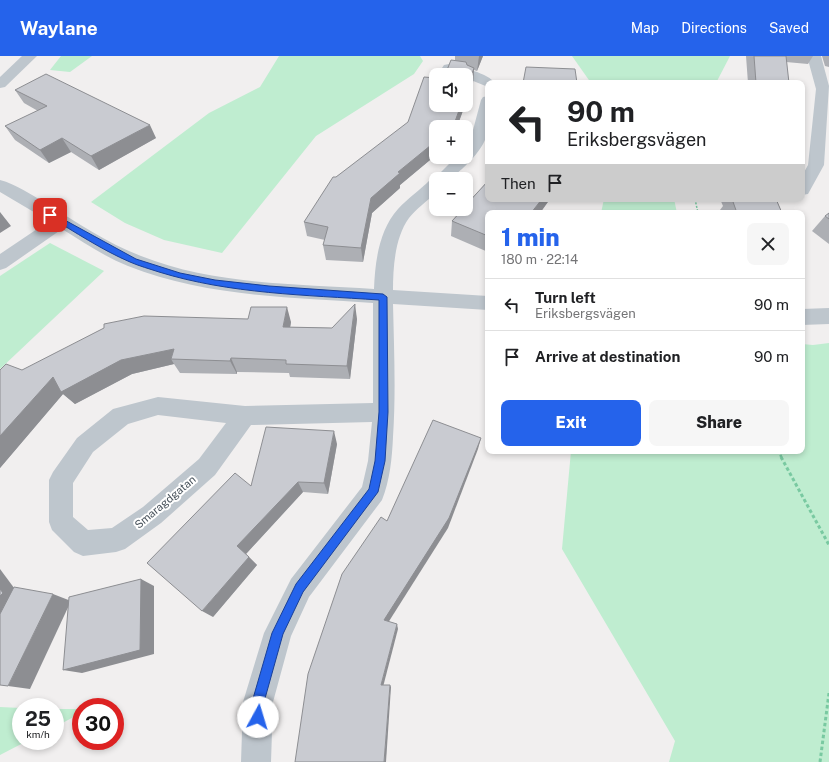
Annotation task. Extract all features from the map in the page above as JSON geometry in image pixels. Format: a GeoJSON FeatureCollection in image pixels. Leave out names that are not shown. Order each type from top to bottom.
{"type":"FeatureCollection","features":[{"type":"Feature","properties":{"kind":"street"},"geometry":{"type":"LineString","coordinates":[[0,84],[30,56]]}},
{"type":"Feature","properties":{"kind":"street"},"geometry":{"type":"LineString","coordinates":[[805,185],[816,165],[823,89],[814,56]]}},
{"type":"Feature","properties":{"kind":"street"},"geometry":{"type":"LineString","coordinates":[[473,76],[485,82]]}},
{"type":"Feature","properties":{"kind":"street"},"geometry":{"type":"LineString","coordinates":[[473,146],[482,127],[485,114]]}},
{"type":"Feature","properties":{"kind":"street"},"geometry":{"type":"LineString","coordinates":[[449,172],[457,164]]}},
{"type":"Feature","properties":{"kind":"street"},"geometry":{"type":"LineString","coordinates":[[0,186],[18,194],[61,222],[134,261],[179,275],[215,283],[269,289],[485,303]]}},
{"type":"Feature","properties":{"kind":"street"},"geometry":{"type":"LineString","coordinates":[[256,762],[258,702],[278,633],[300,588],[373,492],[380,461],[384,412],[384,272],[392,232],[403,214],[429,190]]}},
{"type":"Feature","properties":{"kind":"street"},"geometry":{"type":"LineString","coordinates":[[0,263],[61,222]]}},
{"type":"Feature","properties":{"kind":"street"},"geometry":{"type":"LineString","coordinates":[[805,317],[829,316]]}},
{"type":"Feature","properties":{"kind":"street","name":"Smaragdgatan"},"geometry":{"type":"LineString","coordinates":[[244,416],[207,466],[152,515],[116,540],[83,543],[61,522],[61,480],[84,445],[121,416],[158,406],[244,416],[384,412]]}},
{"type":"Feature","properties":{"kind":"path"},"geometry":{"type":"LineString","coordinates":[[780,454],[829,545]]}},
{"type":"Feature","properties":{"kind":"path"},"geometry":{"type":"LineString","coordinates":[[820,762],[829,693]]}},
{"type":"Feature","properties":{"kind":"green space"},"geometry":{"type":"Polygon","coordinates":[[[61,56],[92,56],[70,72],[50,70],[61,56]]]}},
{"type":"Feature","properties":{"kind":"green space"},"geometry":{"type":"Polygon","coordinates":[[[279,56],[420,56],[423,61],[414,74],[316,136],[222,253],[164,240],[125,223],[91,202],[209,113],[260,87],[279,56]]]}},
{"type":"Feature","properties":{"kind":"green space"},"geometry":{"type":"Polygon","coordinates":[[[572,56],[730,56],[718,80],[589,80],[572,56]]]}},
{"type":"Feature","properties":{"kind":"green space"},"geometry":{"type":"Polygon","coordinates":[[[603,202],[675,202],[676,210],[602,210],[603,202]]]}},
{"type":"Feature","properties":{"kind":"green space"},"geometry":{"type":"Polygon","coordinates":[[[50,243],[104,271],[0,369],[0,276],[50,243]]]}},
{"type":"Feature","properties":{"kind":"green space"},"geometry":{"type":"Polygon","coordinates":[[[829,343],[829,762],[669,762],[675,741],[562,549],[571,454],[805,454],[805,344],[829,343]]]}},
{"type":"Feature","properties":{"kind":"green space"},"geometry":{"type":"Polygon","coordinates":[[[0,707],[12,708],[12,749],[0,755],[0,707]]]}},
{"type":"Feature","properties":{"kind":"green space"},"geometry":{"type":"Polygon","coordinates":[[[64,709],[72,709],[72,718],[64,722],[64,709]]]}},
{"type":"Feature","properties":{"kind":"building"},"geometry":{"type":"Polygon","coordinates":[[[754,56],[786,56],[789,80],[756,80],[754,56]]]}},
{"type":"Feature","properties":{"kind":"building"},"geometry":{"type":"Polygon","coordinates":[[[451,60],[466,62],[467,65],[474,68],[473,71],[473,68],[448,68],[451,60]]]}},
{"type":"Feature","properties":{"kind":"building"},"geometry":{"type":"Polygon","coordinates":[[[526,67],[575,69],[577,80],[524,80],[526,67]]]}},
{"type":"Feature","properties":{"kind":"building"},"geometry":{"type":"Polygon","coordinates":[[[46,74],[150,125],[91,156],[62,138],[40,150],[5,126],[47,106],[15,90],[46,74]]]}},
{"type":"Feature","properties":{"kind":"building"},"geometry":{"type":"Polygon","coordinates":[[[424,77],[429,77],[429,112],[458,112],[456,120],[429,120],[429,147],[398,172],[400,173],[371,198],[361,248],[323,245],[328,227],[304,222],[333,177],[336,177],[408,122],[424,77]]]}},
{"type":"Feature","properties":{"kind":"building"},"geometry":{"type":"Polygon","coordinates":[[[485,184],[485,202],[540,202],[533,210],[485,210],[485,235],[452,221],[457,216],[473,216],[473,197],[485,184]]]}},
{"type":"Feature","properties":{"kind":"building"},"geometry":{"type":"Polygon","coordinates":[[[733,202],[777,202],[781,210],[736,210],[733,202]]]}},
{"type":"Feature","properties":{"kind":"building"},"geometry":{"type":"Polygon","coordinates":[[[829,213],[829,219],[825,216],[829,213]]]}},
{"type":"Feature","properties":{"kind":"building"},"geometry":{"type":"Polygon","coordinates":[[[355,304],[347,366],[286,364],[286,360],[231,358],[230,361],[171,359],[174,349],[121,360],[61,392],[53,377],[0,436],[0,370],[6,364],[22,370],[104,328],[104,324],[144,316],[248,319],[251,307],[287,307],[283,327],[332,328],[355,304]]]}},
{"type":"Feature","properties":{"kind":"building"},"geometry":{"type":"Polygon","coordinates":[[[433,420],[481,438],[449,518],[384,620],[397,624],[381,685],[390,685],[384,762],[295,762],[308,674],[342,574],[381,517],[387,521],[433,420]]]}},
{"type":"Feature","properties":{"kind":"building"},"geometry":{"type":"Polygon","coordinates":[[[266,427],[334,431],[324,483],[298,482],[237,546],[249,557],[202,611],[147,563],[235,473],[251,486],[266,427]]]}},
{"type":"Feature","properties":{"kind":"building"},"geometry":{"type":"Polygon","coordinates":[[[141,579],[140,650],[63,670],[69,597],[141,579]]]}},
{"type":"Feature","properties":{"kind":"building"},"geometry":{"type":"Polygon","coordinates":[[[14,587],[53,594],[8,686],[0,685],[0,614],[14,587]]]}},
{"type":"Feature","properties":{"kind":"building"},"geometry":{"type":"Polygon","coordinates":[[[0,589],[3,593],[0,596],[0,589]]]}},
{"type":"Feature","properties":{"kind":"route"},"geometry":{"type":"LineString","coordinates":[[50,215],[93,240],[134,261],[179,275],[215,283],[269,289],[383,297],[384,412],[380,461],[373,492],[300,588],[278,633],[258,702],[258,717]]}}]}
